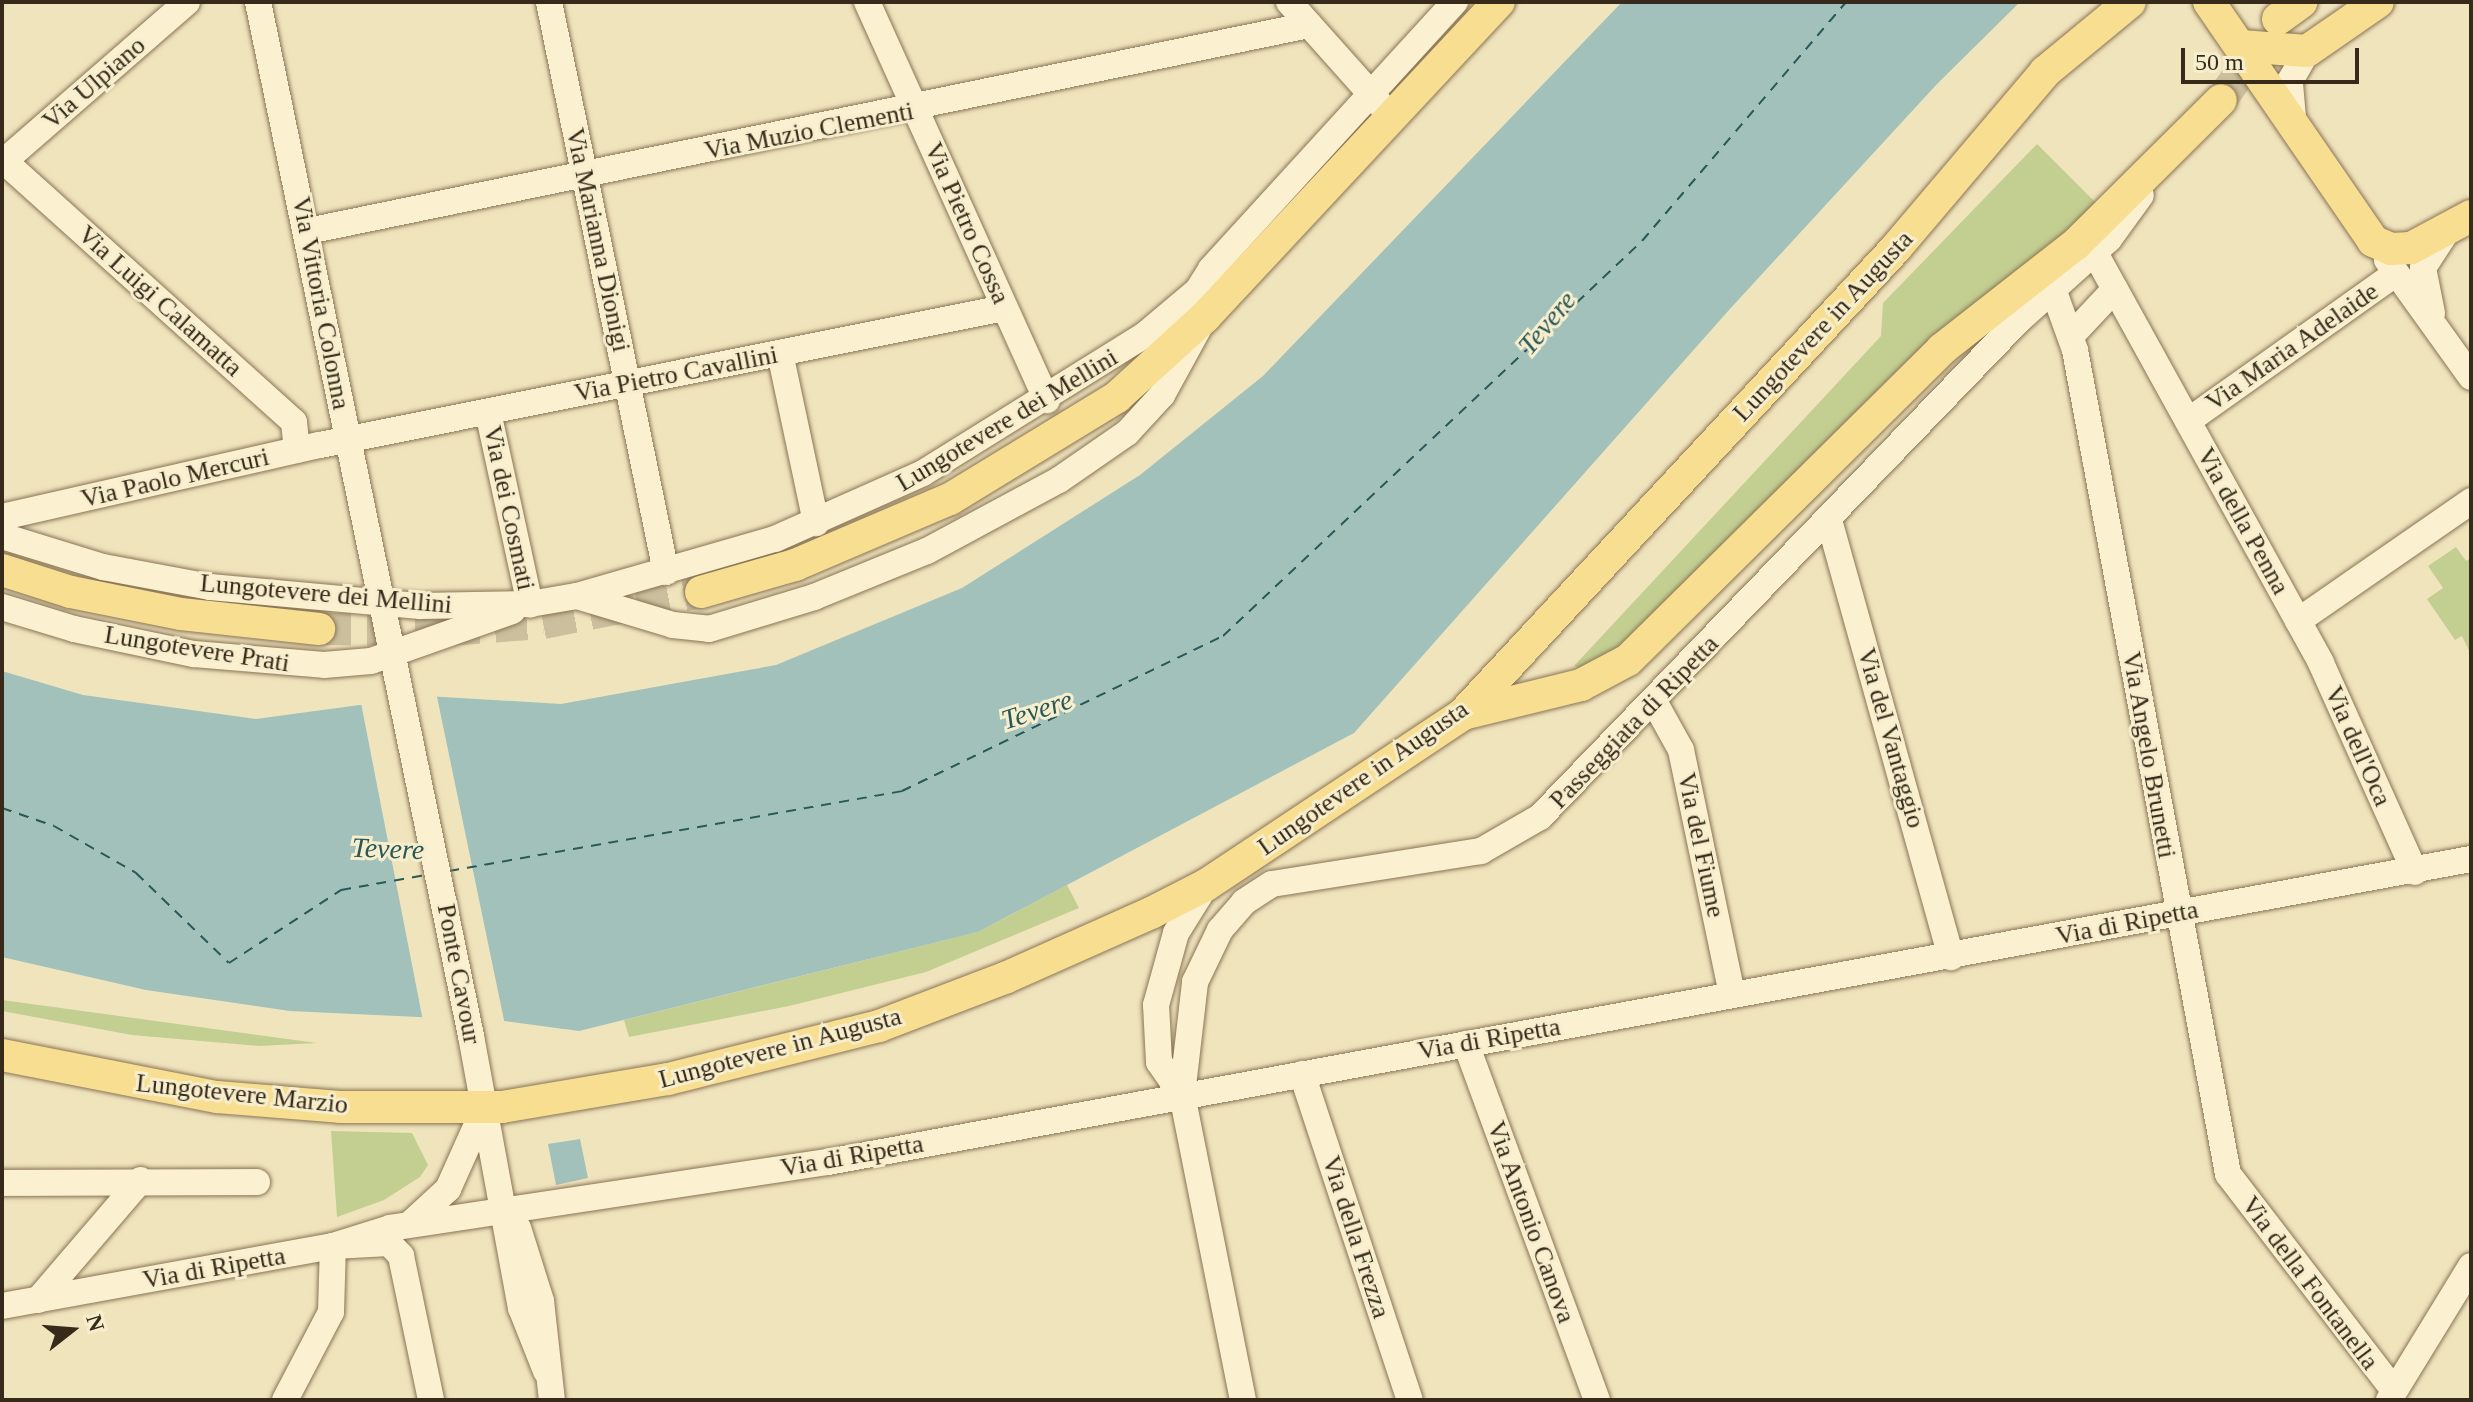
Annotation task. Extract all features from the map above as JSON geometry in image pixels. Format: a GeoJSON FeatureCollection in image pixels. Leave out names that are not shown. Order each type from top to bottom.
{"type":"FeatureCollection","features":[{"type":"Feature","properties":{"kind":"main road","name":"Lungotevere dei Mellini"},"geometry":{"type":"LineString","coordinates":[[701,592],[795,565],[882,530],[1008,467],[1135,384],[1205,317],[1380,104],[1499,2]]}},
{"type":"Feature","properties":{"kind":"main road","name":"Lungotevere in Augusta"},"geometry":{"type":"LineString","coordinates":[[484,1109],[668,1079],[879,1026],[1090,943],[1206,885],[1463,714],[1896,248],[2045,72],[2130,2]]}},
{"type":"Feature","properties":{"kind":"main road"},"geometry":{"type":"LineString","coordinates":[[2209,2],[2293,118],[2373,241]]}},
{"type":"Feature","properties":{"kind":"main road"},"geometry":{"type":"LineString","coordinates":[[2241,46],[2307,51],[2378,2]]}},
{"type":"Feature","properties":{"kind":"main road","name":"Passeggiata di Ripetta"},"geometry":{"type":"LineString","coordinates":[[1463,714],[1581,685],[1628,660],[1942,349],[2076,244],[2172,154],[2221,100]]}},
{"type":"Feature","properties":{"kind":"main road","name":"Via Maria Adelaide"},"geometry":{"type":"LineString","coordinates":[[2373,241],[2400,249],[2445,234],[2471,216]]}},
{"type":"Feature","properties":{"kind":"main road","name":"Lungotevere Prati"},"geometry":{"type":"LineString","coordinates":[[2,570],[71,592],[181,614],[319,629]]}},
{"type":"Feature","properties":{"kind":"main road","name":"Lungotevere Marzio"},"geometry":{"type":"LineString","coordinates":[[2,1055],[217,1097],[340,1107],[484,1109]]}},
{"type":"Feature","properties":{"kind":"street","name":"Via Ulpiano"},"geometry":{"type":"LineString","coordinates":[[3,162],[187,2]]}},
{"type":"Feature","properties":{"kind":"street","name":"Via Vittoria Colonna"},"geometry":{"type":"LineString","coordinates":[[258,2],[308,231],[380,604]]}},
{"type":"Feature","properties":{"kind":"street","name":"Via Marianna Dionigi"},"geometry":{"type":"LineString","coordinates":[[549,2],[666,572]]}},
{"type":"Feature","properties":{"kind":"street","name":"Via Pietro Cossa"},"geometry":{"type":"LineString","coordinates":[[867,2],[1047,400]]}},
{"type":"Feature","properties":{"kind":"street"},"geometry":{"type":"LineString","coordinates":[[1289,2],[1380,104]]}},
{"type":"Feature","properties":{"kind":"street","name":"Lungotevere dei Mellini"},"geometry":{"type":"LineString","coordinates":[[2,536],[138,575],[380,604],[530,604],[577,596],[666,572],[816,523],[923,473],[1047,400],[1146,334],[1198,290],[1211,269],[1380,104],[1455,2]]}},
{"type":"Feature","properties":{"kind":"street","name":"Via Muzio Clementi"},"geometry":{"type":"LineString","coordinates":[[308,231],[916,109],[1309,25]]}},
{"type":"Feature","properties":{"kind":"street"},"geometry":{"type":"LineString","coordinates":[[2293,118],[2290,81],[2307,51]]}},
{"type":"Feature","properties":{"kind":"street","name":"Passeggiata di Ripetta"},"geometry":{"type":"LineString","coordinates":[[1182,1095],[1201,962],[1220,930],[1253,894],[1283,881],[1491,848],[1551,808],[2053,289],[2095,253],[2172,154]]}},
{"type":"Feature","properties":{"kind":"street","name":"Via Luigi Calamatta"},"geometry":{"type":"LineString","coordinates":[[3,162],[294,422],[297,450]]}},
{"type":"Feature","properties":{"kind":"street"},"geometry":{"type":"LineString","coordinates":[[2437,328],[2422,274],[2445,234]]}},
{"type":"Feature","properties":{"kind":"street"},"geometry":{"type":"LineString","coordinates":[[2373,241],[2471,377]]}},
{"type":"Feature","properties":{"kind":"street","name":"Via della Penna"},"geometry":{"type":"LineString","coordinates":[[2095,253],[2298,621]]}},
{"type":"Feature","properties":{"kind":"street","name":"Via Maria Adelaide"},"geometry":{"type":"LineString","coordinates":[[2188,421],[2396,273]]}},
{"type":"Feature","properties":{"kind":"street","name":"Via Angelo Brunetti"},"geometry":{"type":"LineString","coordinates":[[2053,289],[2071,336],[2228,1174]]}},
{"type":"Feature","properties":{"kind":"street"},"geometry":{"type":"LineString","coordinates":[[2071,336],[2115,289]]}},
{"type":"Feature","properties":{"kind":"street","name":"Via Pietro Cavallini"},"geometry":{"type":"LineString","coordinates":[[348,440],[1004,308]]}},
{"type":"Feature","properties":{"kind":"street"},"geometry":{"type":"LineString","coordinates":[[577,596],[673,625],[709,629],[814,597],[927,551],[1059,480],[1127,433],[1169,385],[1205,317]]}},
{"type":"Feature","properties":{"kind":"street"},"geometry":{"type":"LineString","coordinates":[[780,353],[816,523]]}},
{"type":"Feature","properties":{"kind":"street","name":"Via dei Cosmati"},"geometry":{"type":"LineString","coordinates":[[488,412],[530,604]]}},
{"type":"Feature","properties":{"kind":"street","name":"Via Paolo Mercuri"},"geometry":{"type":"LineString","coordinates":[[2,517],[348,440]]}},
{"type":"Feature","properties":{"kind":"street"},"geometry":{"type":"LineString","coordinates":[[2298,621],[2471,501]]}},
{"type":"Feature","properties":{"kind":"street","name":"Via del Vantaggio"},"geometry":{"type":"LineString","coordinates":[[1829,520],[1951,957]]}},
{"type":"Feature","properties":{"kind":"street","name":"Ponte Cavour"},"geometry":{"type":"LineString","coordinates":[[380,604],[401,693],[506,1213],[530,1257],[544,1323],[546,1371],[552,1400]]}},
{"type":"Feature","properties":{"kind":"street","name":"Lungotevere Prati"},"geometry":{"type":"LineString","coordinates":[[2,607],[74,629],[215,657],[324,665],[361,664],[530,604]]}},
{"type":"Feature","properties":{"kind":"street","name":"Via dell'Oca"},"geometry":{"type":"LineString","coordinates":[[2298,621],[2415,872]]}},
{"type":"Feature","properties":{"kind":"street","name":"Via del Fiume"},"geometry":{"type":"LineString","coordinates":[[1655,703],[1681,750],[1732,994]]}},
{"type":"Feature","properties":{"kind":"street","name":"Via di Ripetta"},"geometry":{"type":"LineString","coordinates":[[2,1306],[333,1246],[407,1226],[828,1162],[1732,994],[1951,957],[2178,912],[2415,872],[2471,859]]}},
{"type":"Feature","properties":{"kind":"street"},"geometry":{"type":"LineString","coordinates":[[1206,885],[1176,933],[1156,1005],[1159,1062],[1182,1095],[1243,1400]]}},
{"type":"Feature","properties":{"kind":"street","name":"Via Antonio Canova"},"geometry":{"type":"LineString","coordinates":[[1466,1044],[1595,1399]]}},
{"type":"Feature","properties":{"kind":"street","name":"Via della Frezza"},"geometry":{"type":"LineString","coordinates":[[1302,1074],[1410,1400]]}},
{"type":"Feature","properties":{"kind":"street"},"geometry":{"type":"LineString","coordinates":[[407,1226],[448,1189],[484,1109]]}},
{"type":"Feature","properties":{"kind":"street","name":"Via della Fontanella"},"geometry":{"type":"LineString","coordinates":[[2228,1174],[2392,1395]]}},
{"type":"Feature","properties":{"kind":"street"},"geometry":{"type":"LineString","coordinates":[[38,1300],[141,1180]]}},
{"type":"Feature","properties":{"kind":"street"},"geometry":{"type":"LineString","coordinates":[[2,1183],[141,1180],[257,1182]]}},
{"type":"Feature","properties":{"kind":"street"},"geometry":{"type":"LineString","coordinates":[[285,1400],[331,1312],[333,1246],[389,1243],[401,1256],[431,1400]]}},
{"type":"Feature","properties":{"kind":"street"},"geometry":{"type":"LineString","coordinates":[[2392,1395],[2471,1266]]}},
{"type":"Feature","properties":{"kind":"green space"},"geometry":{"type":"Polygon","coordinates":[[[2037,144],[2099,206],[1593,674],[1574,666],[1881,336],[1883,303],[2037,144]]]}},
{"type":"Feature","properties":{"kind":"green space"},"geometry":{"type":"Polygon","coordinates":[[[2456,547],[2466,561],[2471,558],[2471,655],[2462,636],[2455,640],[2427,599],[2443,588],[2428,566],[2456,547]]]}},
{"type":"Feature","properties":{"kind":"green space"},"geometry":{"type":"Polygon","coordinates":[[[1067,885],[1079,908],[926,972],[789,1006],[629,1037],[624,1020],[978,932],[1067,885]]]}},
{"type":"Feature","properties":{"kind":"green space"},"geometry":{"type":"Polygon","coordinates":[[[2,1000],[317,1043],[259,1046],[132,1035],[2,1011],[2,1000]]]}},
{"type":"Feature","properties":{"kind":"green space"},"geometry":{"type":"Polygon","coordinates":[[[331,1131],[412,1133],[428,1165],[420,1177],[384,1200],[337,1217],[331,1131]]]}},
{"type":"Feature","properties":{"kind":"water","name":"Tevere"},"geometry":{"type":"Polygon","coordinates":[[[1622,2],[2020,2],[1937,84],[1729,310],[1354,733],[978,932],[579,1031],[504,1021],[290,1011],[146,990],[2,957],[2,671],[83,695],[256,719],[426,696],[561,704],[776,665],[962,588],[1140,475],[1263,376],[1622,2]]]}},
{"type":"Feature","properties":{"kind":"water"},"geometry":{"type":"Polygon","coordinates":[[[580,1139],[588,1178],[556,1185],[548,1144],[580,1139]]]}},
{"type":"Feature","properties":{"kind":"pier"},"geometry":{"type":"Polygon","coordinates":[[[436,692],[505,1025],[423,1021],[361,703],[436,692]]]}},
{"type":"Feature","properties":{"kind":"ferry route"},"geometry":{"type":"LineString","coordinates":[[449,871],[902,791],[1223,636],[1642,241],[1846,2]]}},
{"type":"Feature","properties":{"kind":"ferry route"},"geometry":{"type":"LineString","coordinates":[[2,808],[54,826],[136,873],[229,963],[341,890],[426,875]]}},
{"type":"Feature","properties":{"kind":"tunnel"},"geometry":{"type":"LineString","coordinates":[[2221,100],[2263,41]]}},
{"type":"Feature","properties":{"kind":"tunnel"},"geometry":{"type":"LineString","coordinates":[[319,629],[447,630],[543,623],[701,592]]}}]}
